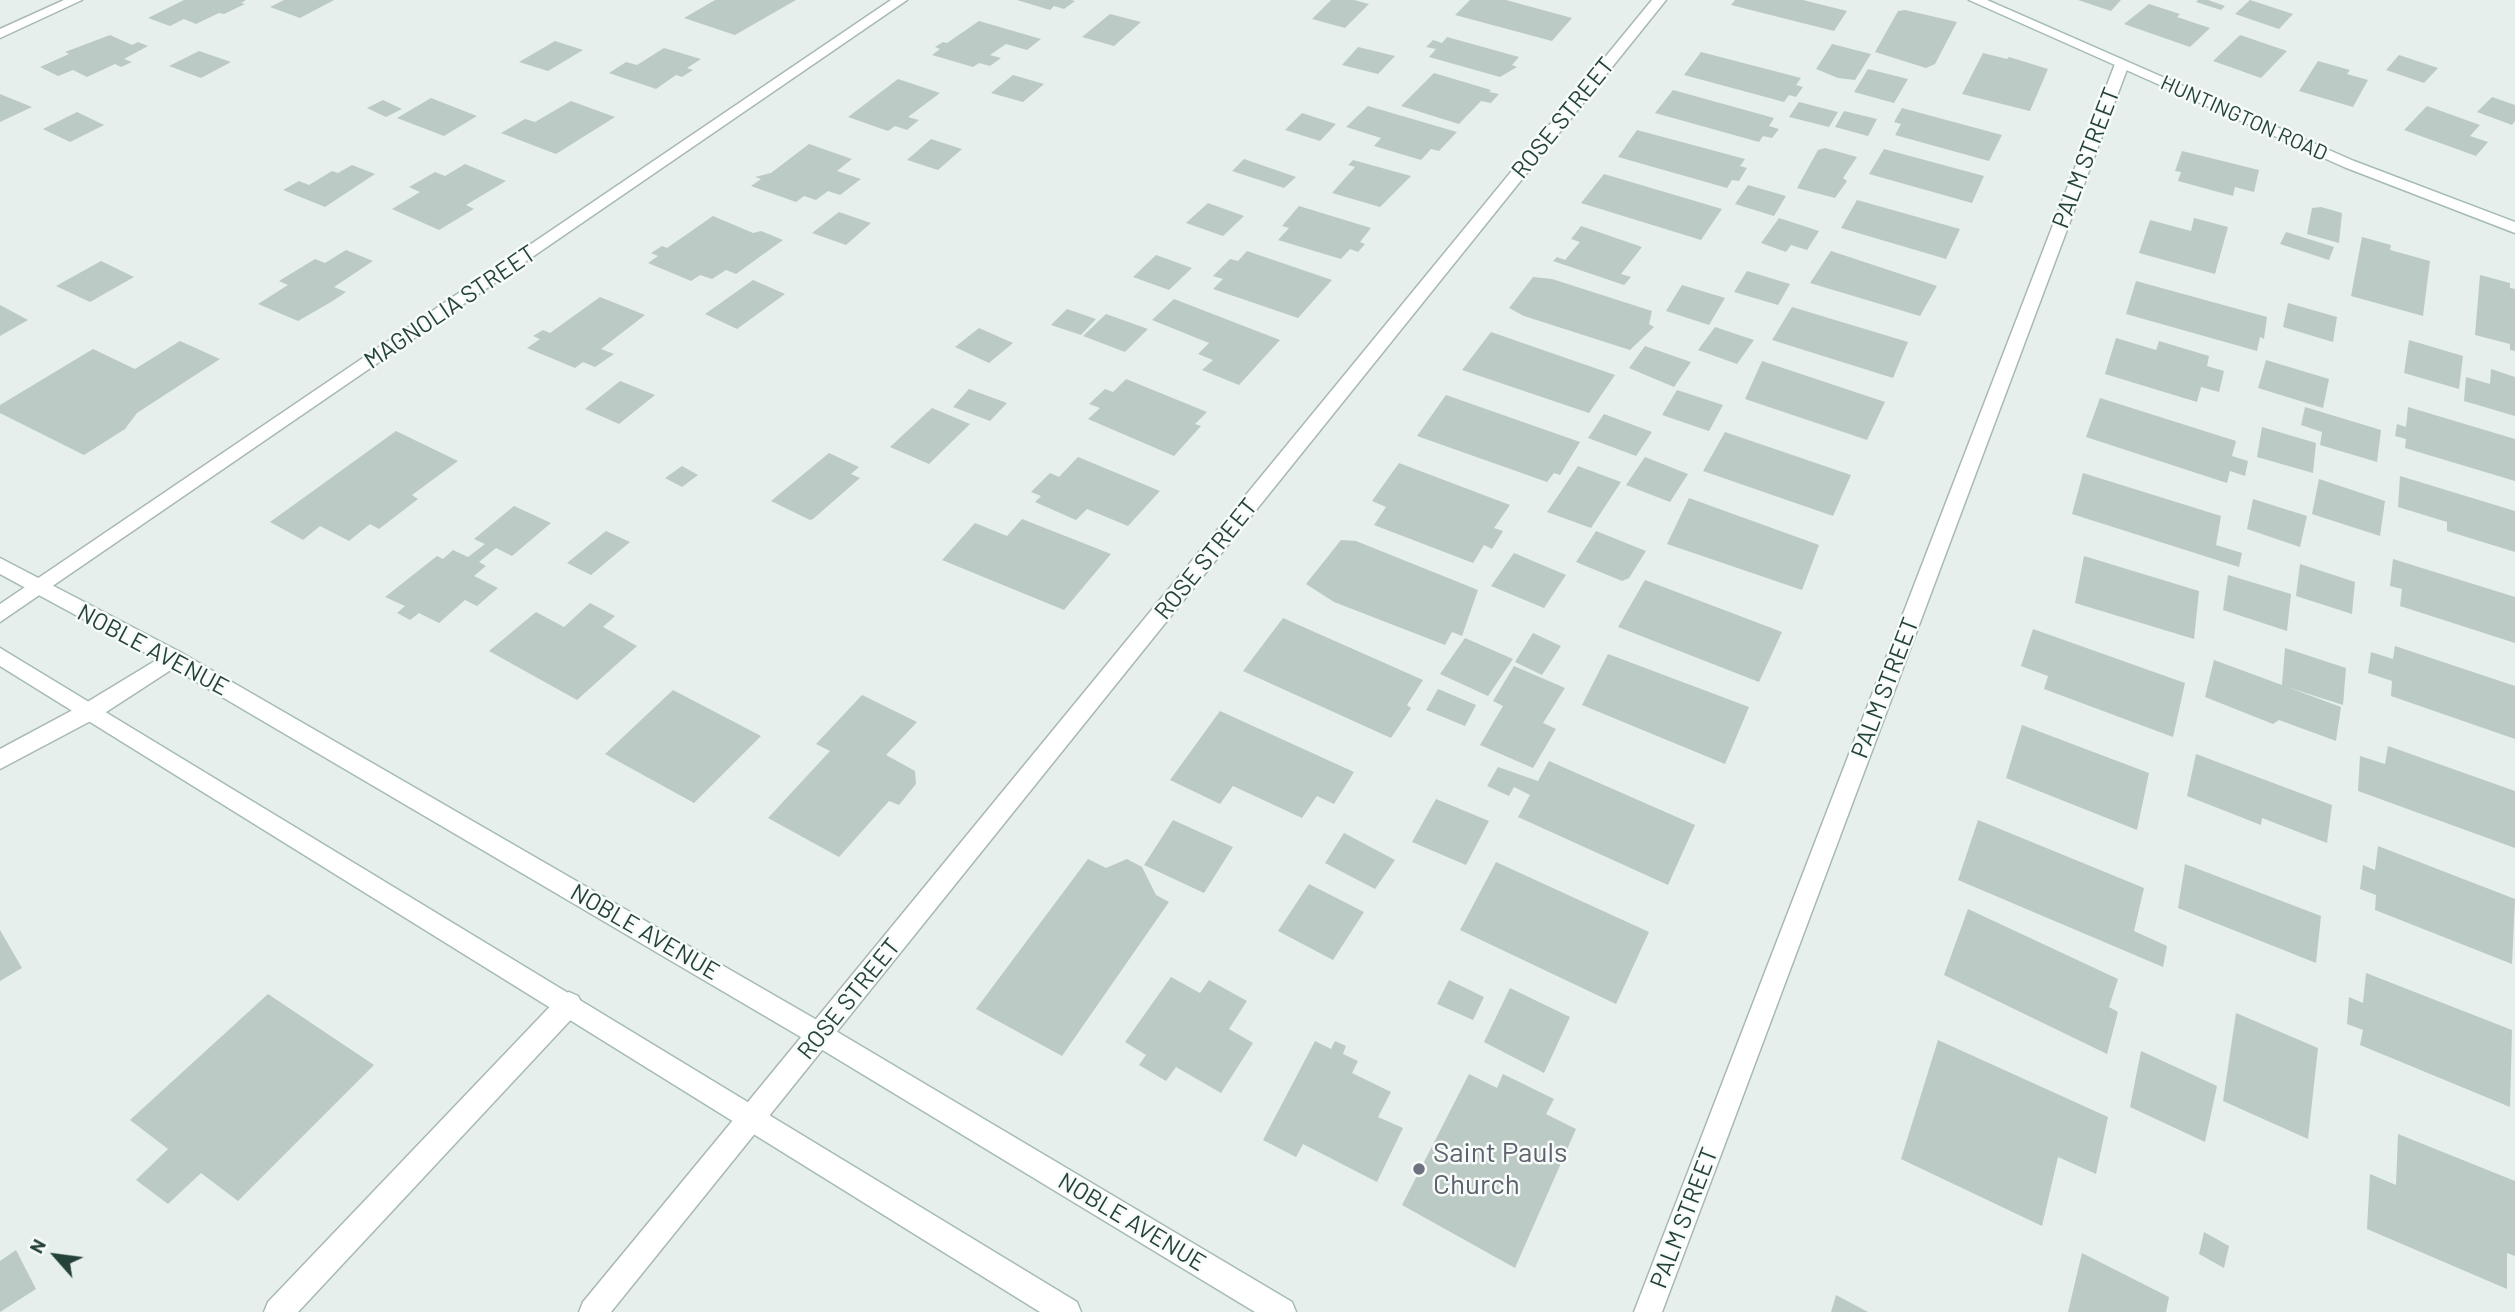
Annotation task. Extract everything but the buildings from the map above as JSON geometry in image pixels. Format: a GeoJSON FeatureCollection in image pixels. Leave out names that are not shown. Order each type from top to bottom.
{"type":"FeatureCollection","features":[{"type":"Feature","properties":{"kind":"street"},"geometry":{"type":"LineString","coordinates":[[0,34],[75,0]]}},
{"type":"Feature","properties":{"kind":"street","name":"MAGNOLIA STREET"},"geometry":{"type":"LineString","coordinates":[[0,614],[900,0]]}},
{"type":"Feature","properties":{"kind":"street","name":"ROSE STREET"},"geometry":{"type":"LineString","coordinates":[[593,1312],[1659,0]]}},
{"type":"Feature","properties":{"kind":"street","name":"HUNTINGTON ROAD"},"geometry":{"type":"LineString","coordinates":[[1976,0],[2349,164],[2515,228]]}},
{"type":"Feature","properties":{"kind":"street","name":"PALM STREET"},"geometry":{"type":"LineString","coordinates":[[1648,1312],[2122,64]]}},
{"type":"Feature","properties":{"kind":"street","name":"NOBLE AVENUE"},"geometry":{"type":"LineString","coordinates":[[0,565],[38,588],[173,658],[820,1035],[1265,1307]]}},
{"type":"Feature","properties":{"kind":"street"},"geometry":{"type":"LineString","coordinates":[[0,656],[92,710],[1067,1312]]}},
{"type":"Feature","properties":{"kind":"street"},"geometry":{"type":"LineString","coordinates":[[0,760],[92,710],[173,658]]}},
{"type":"Feature","properties":{"kind":"street"},"geometry":{"type":"LineString","coordinates":[[278,1312],[569,1004]]}},
{"type":"Feature","properties":{"kind":"place","name":"Saint Pauls Church"},"geometry":{"type":"Point","coordinates":[1419,1169]}}]}
